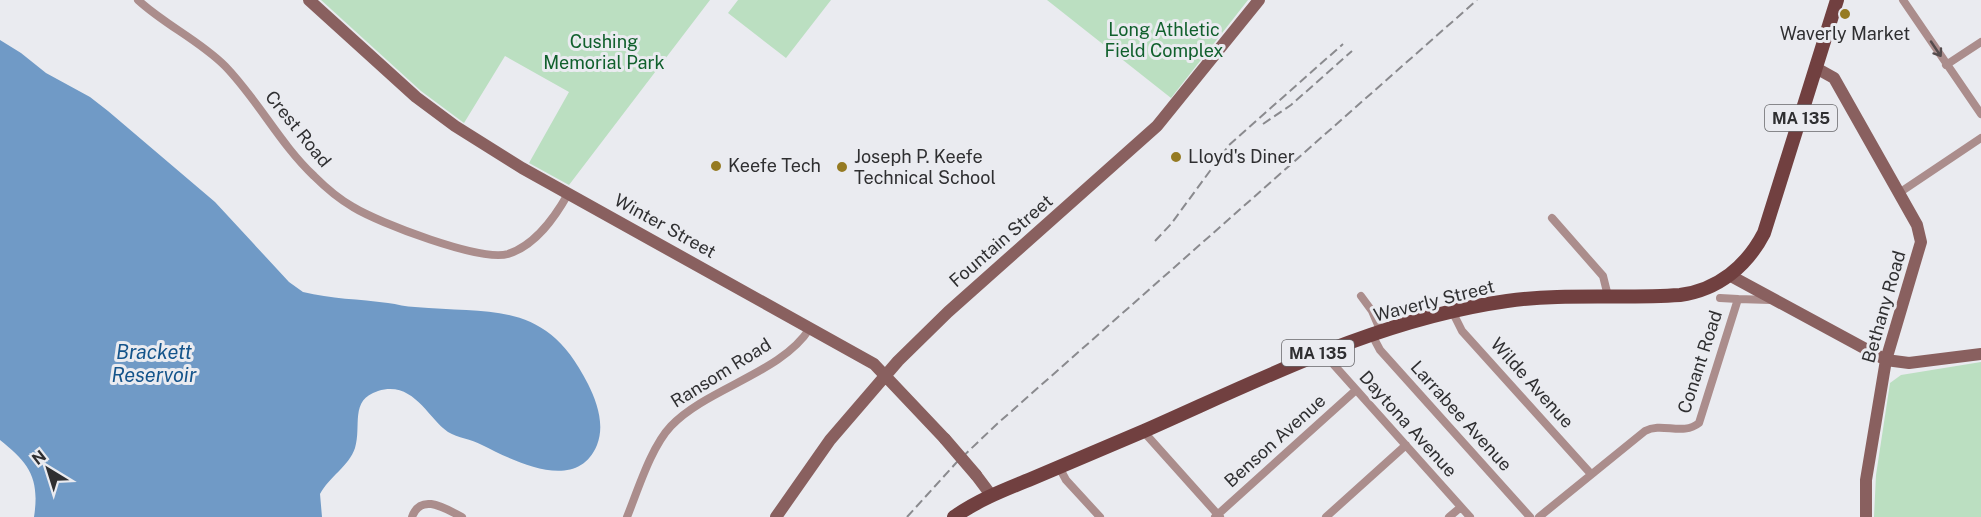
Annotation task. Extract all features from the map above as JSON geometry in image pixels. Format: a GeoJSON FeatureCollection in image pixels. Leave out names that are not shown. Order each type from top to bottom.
{"type":"FeatureCollection","features":[{"type":"Feature","properties":{"kind":"main road","name":"Waverly Street"},"geometry":{"type":"LineString","coordinates":[[954,517],[991,495],[1143,431],[1271,372],[1376,334],[1452,311],[1521,299],[1689,294],[1713,285],[1747,260],[1764,233],[1837,0]]}},
{"type":"Feature","properties":{"kind":"street","name":"Crest Road"},"geometry":{"type":"LineString","coordinates":[[138,0],[225,66],[316,179],[353,208],[375,218],[472,252],[500,256],[518,250],[533,240],[550,221],[568,194]]}},
{"type":"Feature","properties":{"kind":"street","name":"Winter Street"},"geometry":{"type":"LineString","coordinates":[[309,0],[437,114],[493,151],[874,364],[945,439],[991,495]]}},
{"type":"Feature","properties":{"kind":"street","name":"Fountain Street"},"geometry":{"type":"LineString","coordinates":[[776,517],[824,448],[885,375],[948,312],[1152,131],[1259,0]]}},
{"type":"Feature","properties":{"kind":"street"},"geometry":{"type":"LineString","coordinates":[[1908,2],[1946,65],[1981,114]]}},
{"type":"Feature","properties":{"kind":"street"},"geometry":{"type":"LineString","coordinates":[[1946,65],[1981,42]]}},
{"type":"Feature","properties":{"kind":"street","name":"Bethany Road"},"geometry":{"type":"LineString","coordinates":[[1816,68],[1834,78],[1917,225],[1921,242],[1886,360],[1866,480],[1866,517]]}},
{"type":"Feature","properties":{"kind":"street"},"geometry":{"type":"LineString","coordinates":[[1899,192],[1981,139]]}},
{"type":"Feature","properties":{"kind":"street"},"geometry":{"type":"LineString","coordinates":[[1552,218],[1603,276],[1608,297]]}},
{"type":"Feature","properties":{"kind":"street"},"geometry":{"type":"LineString","coordinates":[[1729,275],[1886,360],[1909,363],[1981,354]]}},
{"type":"Feature","properties":{"kind":"street","name":"Larrabee Avenue"},"geometry":{"type":"LineString","coordinates":[[1361,296],[1372,310],[1380,350],[1530,517]]}},
{"type":"Feature","properties":{"kind":"street","name":"Conant Road"},"geometry":{"type":"LineString","coordinates":[[1720,298],[1773,300]]}},
{"type":"Feature","properties":{"kind":"street","name":"Conant Road"},"geometry":{"type":"LineString","coordinates":[[1539,517],[1650,428],[1688,429],[1699,423],[1738,299]]}},
{"type":"Feature","properties":{"kind":"street","name":"Wilde Avenue"},"geometry":{"type":"LineString","coordinates":[[1452,311],[1462,331],[1591,474]]}},
{"type":"Feature","properties":{"kind":"street","name":"Ransom Road"},"geometry":{"type":"LineString","coordinates":[[627,517],[657,447],[670,426],[691,410],[797,344],[810,328]]}},
{"type":"Feature","properties":{"kind":"street","name":"Daytona Avenue"},"geometry":{"type":"LineString","coordinates":[[1327,350],[1334,365],[1470,517]]}},
{"type":"Feature","properties":{"kind":"street","name":"Benson Avenue"},"geometry":{"type":"LineString","coordinates":[[1218,516],[1356,390]]}},
{"type":"Feature","properties":{"kind":"street"},"geometry":{"type":"LineString","coordinates":[[1143,431],[1218,516]]}},
{"type":"Feature","properties":{"kind":"street"},"geometry":{"type":"LineString","coordinates":[[1326,517],[1406,445]]}},
{"type":"Feature","properties":{"kind":"street"},"geometry":{"type":"LineString","coordinates":[[1059,467],[1066,480],[1100,517]]}},
{"type":"Feature","properties":{"kind":"street"},"geometry":{"type":"LineString","coordinates":[[412,517],[417,507],[428,503],[441,506],[462,517]]}},
{"type":"Feature","properties":{"kind":"street"},"geometry":{"type":"LineString","coordinates":[[1449,517],[1461,507]]}},
{"type":"Feature","properties":{"kind":"green space","name":"Cushing Memorial Park"},"geometry":{"type":"Polygon","coordinates":[[[321,0],[710,0],[569,185],[529,163],[569,92],[505,56],[464,123],[421,91],[321,0]]]}},
{"type":"Feature","properties":{"kind":"green space"},"geometry":{"type":"Polygon","coordinates":[[[738,0],[831,0],[786,58],[728,13],[738,0]]]}},
{"type":"Feature","properties":{"kind":"green space","name":"Long Athletic Field Complex"},"geometry":{"type":"Polygon","coordinates":[[[1047,0],[1248,0],[1171,98],[1047,0]]]}},
{"type":"Feature","properties":{"kind":"green space"},"geometry":{"type":"Polygon","coordinates":[[[1981,362],[1981,517],[1874,517],[1876,475],[1890,383],[1901,375],[1981,362]]]}},
{"type":"Feature","properties":{"kind":"water","name":"Brackett Reservoir"},"geometry":{"type":"Polygon","coordinates":[[[0,40],[46,73],[90,97],[108,111],[215,202],[289,282],[303,292],[408,307],[493,312],[536,325],[554,338],[572,357],[594,398],[600,430],[597,445],[588,460],[575,468],[560,471],[527,465],[448,432],[410,395],[390,389],[369,395],[363,401],[358,415],[355,448],[344,466],[320,494],[322,517],[34,517],[34,482],[25,464],[0,440],[0,40]]]}},
{"type":"Feature","properties":{"kind":"railway"},"geometry":{"type":"LineString","coordinates":[[907,517],[956,463],[997,424],[1477,0]]}},
{"type":"Feature","properties":{"kind":"railway"},"geometry":{"type":"LineString","coordinates":[[1155,241],[1171,224],[1229,145],[1343,44]]}},
{"type":"Feature","properties":{"kind":"railway"},"geometry":{"type":"LineString","coordinates":[[1263,124],[1291,105],[1352,51]]}},
{"type":"Feature","properties":{"kind":"place","name":"Waverly Market"},"geometry":{"type":"Point","coordinates":[1845,14]}},
{"type":"Feature","properties":{"kind":"place","name":"Lloyd's Diner"},"geometry":{"type":"Point","coordinates":[1176,157]}},
{"type":"Feature","properties":{"kind":"place","name":"Keefe Tech"},"geometry":{"type":"Point","coordinates":[716,166]}},
{"type":"Feature","properties":{"kind":"place","name":"Joseph P. Keefe Technical School"},"geometry":{"type":"Point","coordinates":[842,167]}}]}
